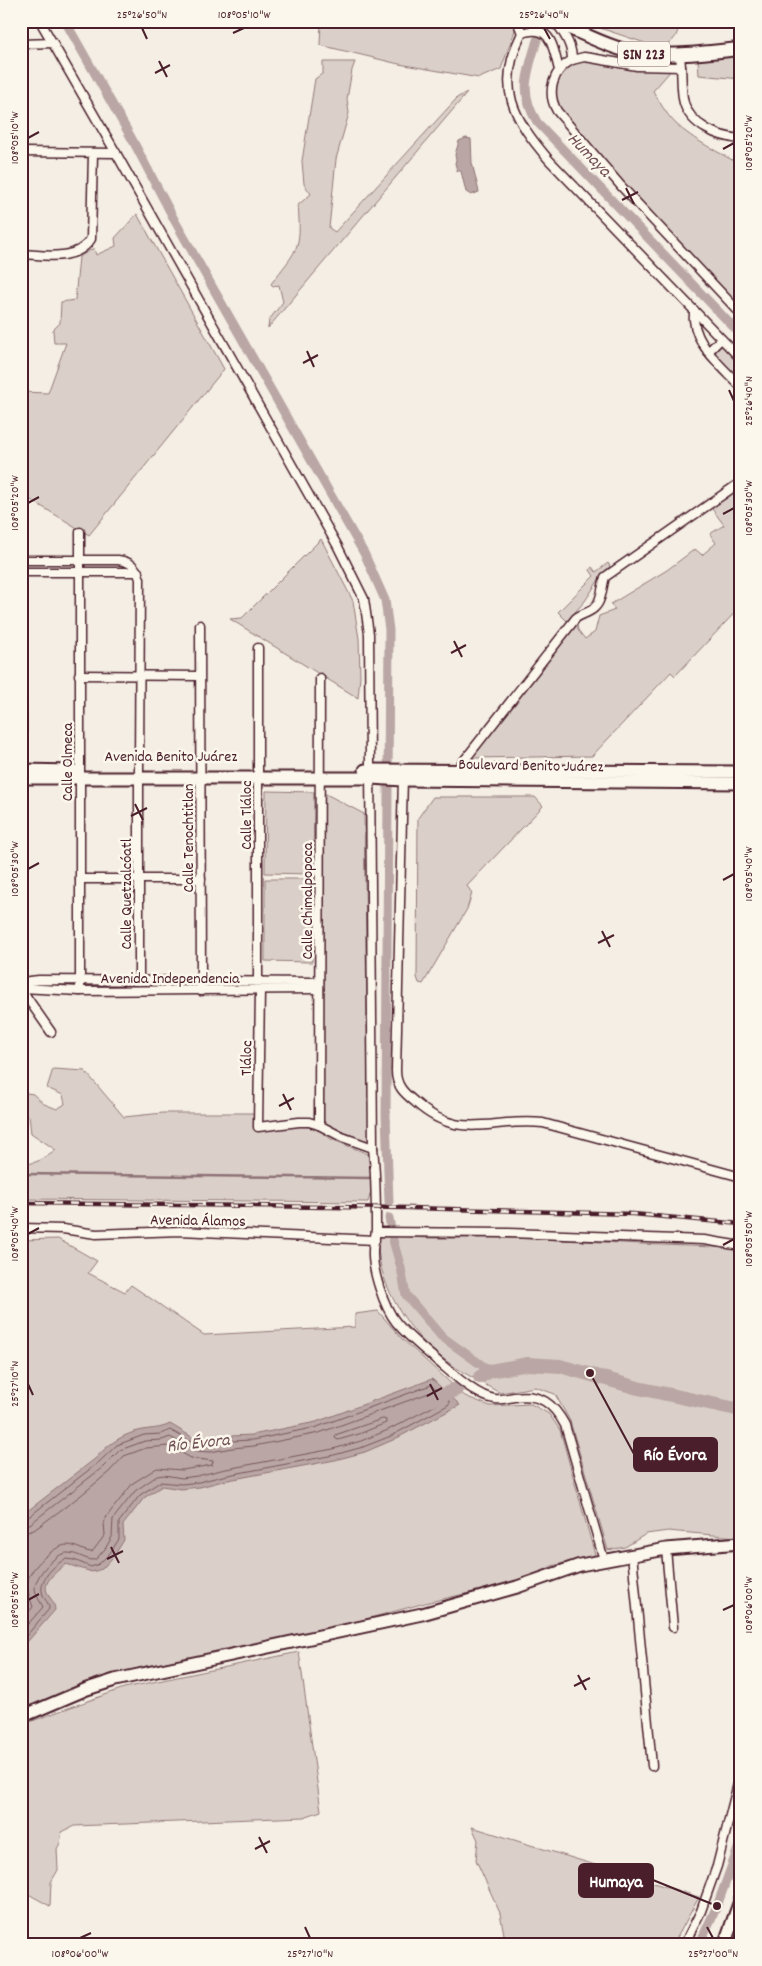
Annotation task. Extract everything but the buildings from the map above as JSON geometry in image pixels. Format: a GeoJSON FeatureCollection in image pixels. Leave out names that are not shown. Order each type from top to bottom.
{"type":"FeatureCollection","features":[{"type":"Feature","properties":{"kind":"main road","name":"SIN 223"},"geometry":{"type":"LineString","coordinates":[[554,22],[626,50],[681,61],[741,49]]}},
{"type":"Feature","properties":{"kind":"street"},"geometry":{"type":"LineString","coordinates":[[40,21],[336,545],[364,599],[369,634],[374,774],[373,1148],[376,1175],[373,1251],[384,1300],[396,1322],[416,1342],[447,1369],[484,1396],[504,1400],[529,1395],[544,1400],[558,1411],[565,1425],[604,1560]]}},
{"type":"Feature","properties":{"kind":"street"},"geometry":{"type":"LineString","coordinates":[[517,21],[522,33]]}},
{"type":"Feature","properties":{"kind":"street"},"geometry":{"type":"LineString","coordinates":[[554,22],[571,45],[572,60]]}},
{"type":"Feature","properties":{"kind":"street"},"geometry":{"type":"LineString","coordinates":[[559,70],[549,38],[544,32],[536,30],[522,33],[515,46],[510,68],[512,102],[518,119],[549,160],[741,359]]}},
{"type":"Feature","properties":{"kind":"street"},"geometry":{"type":"LineString","coordinates":[[21,44],[53,43]]}},
{"type":"Feature","properties":{"kind":"street"},"geometry":{"type":"LineString","coordinates":[[741,140],[720,136],[707,129],[690,115],[682,95],[681,61],[637,66],[584,57],[572,60],[559,70],[552,88],[552,99],[557,111],[621,186],[741,314]]}},
{"type":"Feature","properties":{"kind":"street"},"geometry":{"type":"LineString","coordinates":[[21,152],[116,153]]}},
{"type":"Feature","properties":{"kind":"street"},"geometry":{"type":"LineString","coordinates":[[21,254],[72,255],[86,247],[91,239],[93,152]]}},
{"type":"Feature","properties":{"kind":"street"},"geometry":{"type":"LineString","coordinates":[[694,310],[694,322],[697,333],[708,352],[741,387]]}},
{"type":"Feature","properties":{"kind":"street"},"geometry":{"type":"LineString","coordinates":[[708,352],[721,339]]}},
{"type":"Feature","properties":{"kind":"street"},"geometry":{"type":"LineString","coordinates":[[456,771],[576,618],[594,609],[599,601],[605,577],[741,482]]}},
{"type":"Feature","properties":{"kind":"street","name":"Calle Olmeca"},"geometry":{"type":"LineString","coordinates":[[80,532],[80,991]]}},
{"type":"Feature","properties":{"kind":"street"},"geometry":{"type":"LineString","coordinates":[[21,560],[126,561],[136,567],[138,572],[21,572]]}},
{"type":"Feature","properties":{"kind":"street","name":"Calle Quetzalcóatl"},"geometry":{"type":"LineString","coordinates":[[138,572],[140,579],[139,981]]}},
{"type":"Feature","properties":{"kind":"street"},"geometry":{"type":"LineString","coordinates":[[21,623],[21,770]]}},
{"type":"Feature","properties":{"kind":"street","name":"Calle Tenochtitlan"},"geometry":{"type":"LineString","coordinates":[[200,625],[201,991]]}},
{"type":"Feature","properties":{"kind":"street","name":"Calle Tláloc"},"geometry":{"type":"LineString","coordinates":[[258,648],[258,981]]}},
{"type":"Feature","properties":{"kind":"street"},"geometry":{"type":"LineString","coordinates":[[79,675],[199,676]]}},
{"type":"Feature","properties":{"kind":"street","name":"Calle Chimalpopoca"},"geometry":{"type":"LineString","coordinates":[[320,678],[320,1125]]}},
{"type":"Feature","properties":{"kind":"street","name":"Avenida Benito Juárez"},"geometry":{"type":"LineString","coordinates":[[21,770],[80,775]]}},
{"type":"Feature","properties":{"kind":"street","name":"Boulevard Benito Juárez"},"geometry":{"type":"LineString","coordinates":[[400,775],[456,771],[741,772]]}},
{"type":"Feature","properties":{"kind":"street","name":"Boulevard Benito Juárez"},"geometry":{"type":"LineString","coordinates":[[320,775],[374,774],[741,783]]}},
{"type":"Feature","properties":{"kind":"street","name":"Avenida Benito Juárez"},"geometry":{"type":"LineString","coordinates":[[21,778],[80,775],[320,775]]}},
{"type":"Feature","properties":{"kind":"street"},"geometry":{"type":"LineString","coordinates":[[400,775],[396,1071],[399,1086],[432,1117],[450,1124],[466,1127],[518,1121],[542,1123],[741,1177]]}},
{"type":"Feature","properties":{"kind":"street"},"geometry":{"type":"LineString","coordinates":[[21,778],[21,823]]}},
{"type":"Feature","properties":{"kind":"street"},"geometry":{"type":"LineString","coordinates":[[80,879],[201,880]]}},
{"type":"Feature","properties":{"kind":"street","name":"Avenida Independencia"},"geometry":{"type":"LineString","coordinates":[[21,982],[80,980],[258,981],[319,985]]}},
{"type":"Feature","properties":{"kind":"street","name":"Avenida Independencia"},"geometry":{"type":"LineString","coordinates":[[21,989],[201,991],[260,990],[319,985]]}},
{"type":"Feature","properties":{"kind":"street"},"geometry":{"type":"LineString","coordinates":[[21,989],[51,1032]]}},
{"type":"Feature","properties":{"kind":"street","name":"Tláloc"},"geometry":{"type":"LineString","coordinates":[[260,990],[258,1127],[299,1122],[320,1125]]}},
{"type":"Feature","properties":{"kind":"street"},"geometry":{"type":"LineString","coordinates":[[320,1125],[342,1137],[373,1148]]}},
{"type":"Feature","properties":{"kind":"street","name":"Avenida Álamos"},"geometry":{"type":"LineString","coordinates":[[21,1228],[63,1229],[96,1234],[180,1231],[375,1236],[509,1234],[704,1240],[741,1246]]}},
{"type":"Feature","properties":{"kind":"street"},"geometry":{"type":"LineString","coordinates":[[21,1717],[87,1689],[115,1680],[422,1614],[517,1588],[580,1565],[666,1549],[741,1543]]}},
{"type":"Feature","properties":{"kind":"street"},"geometry":{"type":"LineString","coordinates":[[666,1549],[673,1627]]}},
{"type":"Feature","properties":{"kind":"street"},"geometry":{"type":"LineString","coordinates":[[632,1554],[652,1766]]}},
{"type":"Feature","properties":{"kind":"street"},"geometry":{"type":"LineString","coordinates":[[684,1945],[701,1911],[717,1866],[741,1772]]}},
{"type":"Feature","properties":{"kind":"street"},"geometry":{"type":"LineString","coordinates":[[724,1945],[741,1898]]}},
{"type":"Feature","properties":{"kind":"shaded area"},"geometry":{"type":"Polygon","coordinates":[[[321,21],[512,21],[515,30],[501,69],[479,78],[399,64],[320,45],[321,21]]]}},
{"type":"Feature","properties":{"kind":"shaded area"},"geometry":{"type":"Polygon","coordinates":[[[579,21],[676,21],[679,26],[673,40],[660,48],[579,21]]]}},
{"type":"Feature","properties":{"kind":"shaded area"},"geometry":{"type":"Polygon","coordinates":[[[741,55],[741,79],[699,75],[698,59],[741,55]]]}},
{"type":"Feature","properties":{"kind":"shaded area"},"geometry":{"type":"Polygon","coordinates":[[[582,56],[673,68],[653,91],[666,112],[675,123],[690,135],[741,165],[741,312],[568,132],[552,105],[557,68],[582,56]]]}},
{"type":"Feature","properties":{"kind":"shaded area"},"geometry":{"type":"Polygon","coordinates":[[[323,62],[355,62],[347,99],[349,113],[336,159],[329,228],[335,232],[458,97],[467,93],[268,328],[269,320],[283,302],[279,285],[273,286],[271,284],[296,249],[299,232],[298,205],[311,194],[304,184],[302,161],[315,79],[323,73],[323,62]]]}},
{"type":"Feature","properties":{"kind":"shaded area"},"geometry":{"type":"Polygon","coordinates":[[[137,214],[224,369],[89,535],[21,494],[21,392],[48,393],[66,343],[54,343],[53,330],[60,323],[61,302],[75,300],[79,257],[94,248],[96,255],[116,246],[115,238],[137,214]]]}},
{"type":"Feature","properties":{"kind":"shaded area"},"geometry":{"type":"Polygon","coordinates":[[[721,345],[741,366],[741,390],[714,354],[721,345]]]}},
{"type":"Feature","properties":{"kind":"shaded area"},"geometry":{"type":"Polygon","coordinates":[[[741,480],[741,606],[675,676],[671,672],[592,756],[472,758],[469,754],[576,620],[578,630],[585,639],[595,632],[599,616],[615,610],[611,604],[667,570],[695,549],[702,555],[716,543],[710,534],[724,525],[707,502],[741,480]]]}},
{"type":"Feature","properties":{"kind":"shaded area"},"geometry":{"type":"Polygon","coordinates":[[[321,539],[353,601],[359,639],[360,676],[358,698],[230,619],[242,618],[321,539]]]}},
{"type":"Feature","properties":{"kind":"shaded area"},"geometry":{"type":"Polygon","coordinates":[[[608,563],[610,566],[585,601],[567,621],[558,612],[594,576],[590,570],[592,567],[596,572],[608,563]]]}},
{"type":"Feature","properties":{"kind":"shaded area"},"geometry":{"type":"Polygon","coordinates":[[[266,791],[314,792],[313,874],[265,873],[266,791]]]}},
{"type":"Feature","properties":{"kind":"shaded area"},"geometry":{"type":"Polygon","coordinates":[[[322,792],[364,814],[369,1145],[339,1133],[323,1121],[322,792]]]}},
{"type":"Feature","properties":{"kind":"shaded area"},"geometry":{"type":"Polygon","coordinates":[[[433,797],[535,797],[543,806],[467,886],[472,893],[467,909],[423,984],[419,983],[417,977],[418,818],[433,797]]]}},
{"type":"Feature","properties":{"kind":"shaded area"},"geometry":{"type":"Polygon","coordinates":[[[265,879],[313,879],[312,962],[265,961],[265,879]]]}},
{"type":"Feature","properties":{"kind":"shaded area"},"geometry":{"type":"Polygon","coordinates":[[[53,1069],[85,1071],[124,1117],[163,1113],[256,1113],[255,1129],[262,1130],[288,1126],[316,1127],[331,1139],[368,1154],[373,1184],[368,1202],[21,1199],[21,1164],[40,1160],[56,1150],[31,1133],[29,1116],[21,1114],[21,1092],[33,1094],[44,1104],[57,1109],[65,1104],[63,1095],[47,1088],[53,1069]]]}},
{"type":"Feature","properties":{"kind":"shaded area"},"geometry":{"type":"Polygon","coordinates":[[[379,1237],[535,1239],[714,1247],[729,1248],[741,1252],[741,1536],[668,1531],[646,1534],[625,1547],[608,1550],[570,1421],[555,1394],[535,1387],[500,1393],[453,1366],[426,1345],[395,1302],[381,1269],[379,1237]]]}},
{"type":"Feature","properties":{"kind":"shaded area"},"geometry":{"type":"Polygon","coordinates":[[[58,1239],[97,1261],[88,1273],[125,1292],[131,1285],[204,1335],[355,1327],[355,1314],[378,1311],[402,1339],[465,1396],[490,1406],[531,1404],[549,1414],[560,1430],[595,1555],[552,1566],[517,1582],[425,1603],[307,1635],[146,1666],[86,1683],[21,1711],[21,1240],[58,1239]]]}},
{"type":"Feature","properties":{"kind":"shaded area"},"geometry":{"type":"Polygon","coordinates":[[[299,1652],[321,1811],[304,1817],[74,1826],[62,1832],[57,1849],[58,1870],[51,1882],[50,1906],[21,1890],[21,1725],[124,1688],[299,1652]]]}},
{"type":"Feature","properties":{"kind":"shaded area"},"geometry":{"type":"Polygon","coordinates":[[[472,1827],[699,1897],[673,1945],[506,1945],[500,1913],[476,1860],[478,1840],[472,1827]]]}},
{"type":"Feature","properties":{"kind":"water"},"geometry":{"type":"Polygon","coordinates":[[[466,138],[471,139],[472,163],[479,192],[471,195],[466,192],[461,171],[457,171],[455,163],[459,141],[466,138]]]}},
{"type":"Feature","properties":{"kind":"water"},"geometry":{"type":"Polygon","coordinates":[[[432,1379],[460,1405],[393,1440],[365,1452],[335,1460],[200,1487],[181,1489],[162,1486],[144,1498],[123,1525],[124,1540],[114,1556],[102,1569],[92,1572],[66,1564],[52,1576],[46,1588],[55,1610],[21,1649],[21,1516],[117,1440],[136,1431],[160,1428],[170,1424],[197,1440],[210,1441],[230,1436],[252,1435],[316,1422],[432,1379]]]}},
{"type":"Feature","properties":{"kind":"waterway"},"geometry":{"type":"LineString","coordinates":[[65,21],[132,139],[176,223],[365,555],[385,600],[389,630],[386,1115],[389,1202]]}},
{"type":"Feature","properties":{"kind":"waterway","name":"Humaya"},"geometry":{"type":"LineString","coordinates":[[537,40],[526,81],[528,101],[537,122],[741,335]]}},
{"type":"Feature","properties":{"kind":"waterway"},"geometry":{"type":"LineString","coordinates":[[21,1174],[372,1178]]}},
{"type":"Feature","properties":{"kind":"waterway"},"geometry":{"type":"LineString","coordinates":[[389,1218],[406,1295],[441,1336],[490,1371]]}},
{"type":"Feature","properties":{"kind":"waterway","name":"Río Évora"},"geometry":{"type":"LineString","coordinates":[[480,1377],[490,1371],[528,1364],[560,1366],[638,1388],[741,1410]]}},
{"type":"Feature","properties":{"kind":"waterway","name":"Río Évora"},"geometry":{"type":"LineString","coordinates":[[431,1400],[457,1389]]}},
{"type":"Feature","properties":{"kind":"waterway","name":"Humaya"},"geometry":{"type":"LineString","coordinates":[[699,1945],[717,1906],[741,1840]]}},
{"type":"Feature","properties":{"kind":"railway"},"geometry":{"type":"LineString","coordinates":[[21,1203],[410,1208],[633,1214],[741,1224]]}},
{"type":"Feature","properties":{"kind":"place","name":"Río Évora"},"geometry":{"type":"Point","coordinates":[590,1373]}},
{"type":"Feature","properties":{"kind":"place","name":"Humaya"},"geometry":{"type":"Point","coordinates":[717,1906]}}]}
